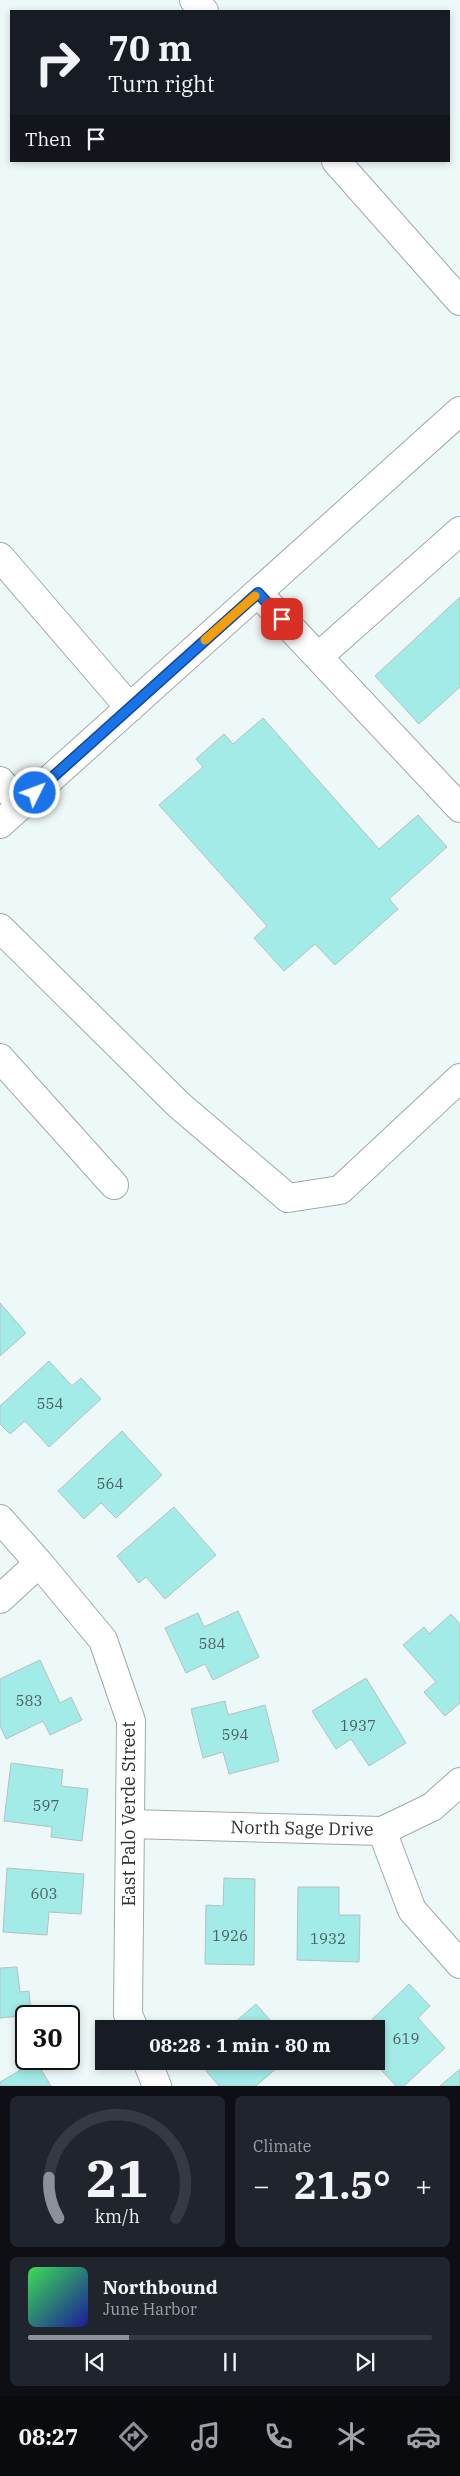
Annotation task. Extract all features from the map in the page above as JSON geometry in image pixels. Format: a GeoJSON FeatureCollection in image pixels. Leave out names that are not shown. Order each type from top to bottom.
{"type":"FeatureCollection","features":[{"type":"Feature","properties":{"kind":"street"},"geometry":{"type":"LineString","coordinates":[[194,0],[203,10]]}},
{"type":"Feature","properties":{"kind":"street"},"geometry":{"type":"LineString","coordinates":[[337,162],[460,302]]}},
{"type":"Feature","properties":{"kind":"street"},"geometry":{"type":"LineString","coordinates":[[0,824],[460,411]]}},
{"type":"Feature","properties":{"kind":"street"},"geometry":{"type":"LineString","coordinates":[[318,658],[460,531]]}},
{"type":"Feature","properties":{"kind":"street"},"geometry":{"type":"LineString","coordinates":[[0,557],[130,708]]}},
{"type":"Feature","properties":{"kind":"street"},"geometry":{"type":"LineString","coordinates":[[258,593],[460,808]]}},
{"type":"Feature","properties":{"kind":"street"},"geometry":{"type":"LineString","coordinates":[[0,781],[21,805]]}},
{"type":"Feature","properties":{"kind":"street"},"geometry":{"type":"LineString","coordinates":[[0,928],[179,1105],[288,1198],[340,1190],[460,1078]]}},
{"type":"Feature","properties":{"kind":"street"},"geometry":{"type":"LineString","coordinates":[[0,1058],[114,1185]]}},
{"type":"Feature","properties":{"kind":"street","name":"East Palo Verde Street"},"geometry":{"type":"LineString","coordinates":[[0,1519],[103,1640],[130,1721],[128,2014],[130,2020]]}},
{"type":"Feature","properties":{"kind":"street"},"geometry":{"type":"LineString","coordinates":[[0,1599],[39,1563]]}},
{"type":"Feature","properties":{"kind":"street","name":"North Sage Drive"},"geometry":{"type":"LineString","coordinates":[[130,1824],[382,1831],[432,1807],[460,1782]]}},
{"type":"Feature","properties":{"kind":"street"},"geometry":{"type":"LineString","coordinates":[[382,1831],[412,1910],[460,1964]]}},
{"type":"Feature","properties":{"kind":"street"},"geometry":{"type":"LineString","coordinates":[[151,2070],[157,2086]]}},
{"type":"Feature","properties":{"kind":"building"},"geometry":{"type":"Polygon","coordinates":[[[460,597],[460,687],[419,724],[375,676],[460,597]]]}},
{"type":"Feature","properties":{"kind":"building"},"geometry":{"type":"Polygon","coordinates":[[[263,718],[379,849],[418,815],[447,847],[389,899],[398,909],[335,965],[315,944],[284,971],[254,938],[267,926],[159,805],[203,767],[196,759],[224,734],[233,744],[263,718]]]}},
{"type":"Feature","properties":{"kind":"building"},"geometry":{"type":"Polygon","coordinates":[[[0,1303],[26,1333],[0,1356],[0,1303]]]}},
{"type":"Feature","properties":{"kind":"building"},"geometry":{"type":"Polygon","coordinates":[[[49,1361],[72,1386],[81,1378],[101,1399],[49,1447],[25,1421],[10,1434],[0,1424],[0,1406],[49,1361]]]}},
{"type":"Feature","properties":{"kind":"building"},"geometry":{"type":"Polygon","coordinates":[[[122,1431],[162,1475],[116,1518],[101,1503],[84,1519],[58,1491],[122,1431]]]}},
{"type":"Feature","properties":{"kind":"building"},"geometry":{"type":"Polygon","coordinates":[[[174,1507],[216,1555],[165,1599],[146,1577],[139,1583],[117,1556],[174,1507]]]}},
{"type":"Feature","properties":{"kind":"building"},"geometry":{"type":"Polygon","coordinates":[[[238,1611],[259,1657],[213,1680],[205,1664],[186,1673],[165,1628],[198,1613],[204,1627],[238,1611]]]}},
{"type":"Feature","properties":{"kind":"building"},"geometry":{"type":"Polygon","coordinates":[[[451,1614],[460,1624],[460,1703],[445,1716],[424,1692],[436,1682],[403,1645],[424,1627],[429,1634],[451,1614]]]}},
{"type":"Feature","properties":{"kind":"building"},"geometry":{"type":"Polygon","coordinates":[[[40,1660],[60,1703],[71,1697],[82,1720],[50,1735],[43,1721],[6,1739],[0,1726],[0,1679],[40,1660]]]}},
{"type":"Feature","properties":{"kind":"building"},"geometry":{"type":"Polygon","coordinates":[[[366,1678],[406,1743],[369,1766],[351,1739],[336,1749],[312,1711],[366,1678]]]}},
{"type":"Feature","properties":{"kind":"building"},"geometry":{"type":"Polygon","coordinates":[[[225,1701],[228,1715],[265,1705],[279,1761],[229,1774],[223,1752],[203,1758],[191,1709],[225,1701]]]}},
{"type":"Feature","properties":{"kind":"building"},"geometry":{"type":"Polygon","coordinates":[[[11,1763],[63,1770],[61,1786],[88,1789],[82,1841],[51,1837],[52,1827],[4,1821],[11,1763]]]}},
{"type":"Feature","properties":{"kind":"building"},"geometry":{"type":"Polygon","coordinates":[[[7,1868],[84,1874],[81,1914],[49,1912],[47,1935],[3,1932],[7,1868]]]}},
{"type":"Feature","properties":{"kind":"building"},"geometry":{"type":"Polygon","coordinates":[[[224,1878],[255,1879],[254,1965],[205,1964],[206,1905],[223,1906],[224,1878]]]}},
{"type":"Feature","properties":{"kind":"building"},"geometry":{"type":"Polygon","coordinates":[[[298,1887],[339,1887],[339,1915],[360,1915],[359,1962],[297,1960],[298,1887]]]}},
{"type":"Feature","properties":{"kind":"building"},"geometry":{"type":"Polygon","coordinates":[[[17,1967],[20,1992],[29,1991],[30,2005],[15,2005],[15,2017],[0,2018],[0,1968],[17,1967]]]}},
{"type":"Feature","properties":{"kind":"building"},"geometry":{"type":"Polygon","coordinates":[[[409,1984],[430,2006],[418,2018],[445,2048],[404,2086],[396,2086],[381,2070],[385,2070],[385,2020],[371,2020],[409,1984]]]}},
{"type":"Feature","properties":{"kind":"building"},"geometry":{"type":"Polygon","coordinates":[[[256,2004],[270,2020],[237,2020],[256,2004]]]}},
{"type":"Feature","properties":{"kind":"building"},"geometry":{"type":"Polygon","coordinates":[[[460,2069],[460,2086],[440,2086],[460,2069]]]}},
{"type":"Feature","properties":{"kind":"building"},"geometry":{"type":"Polygon","coordinates":[[[21,2070],[41,2070],[51,2086],[0,2086],[0,2082],[21,2070]]]}},
{"type":"Feature","properties":{"kind":"building"},"geometry":{"type":"Polygon","coordinates":[[[275,2070],[256,2086],[219,2086],[206,2071],[275,2070]]]}},
{"type":"Feature","properties":{"kind":"slow traffic"},"geometry":{"type":"LineString","coordinates":[[205,640],[255,596]]}},
{"type":"Feature","properties":{"kind":"route"},"geometry":{"type":"LineString","coordinates":[[35,793],[258,593],[282,619]]}}]}
